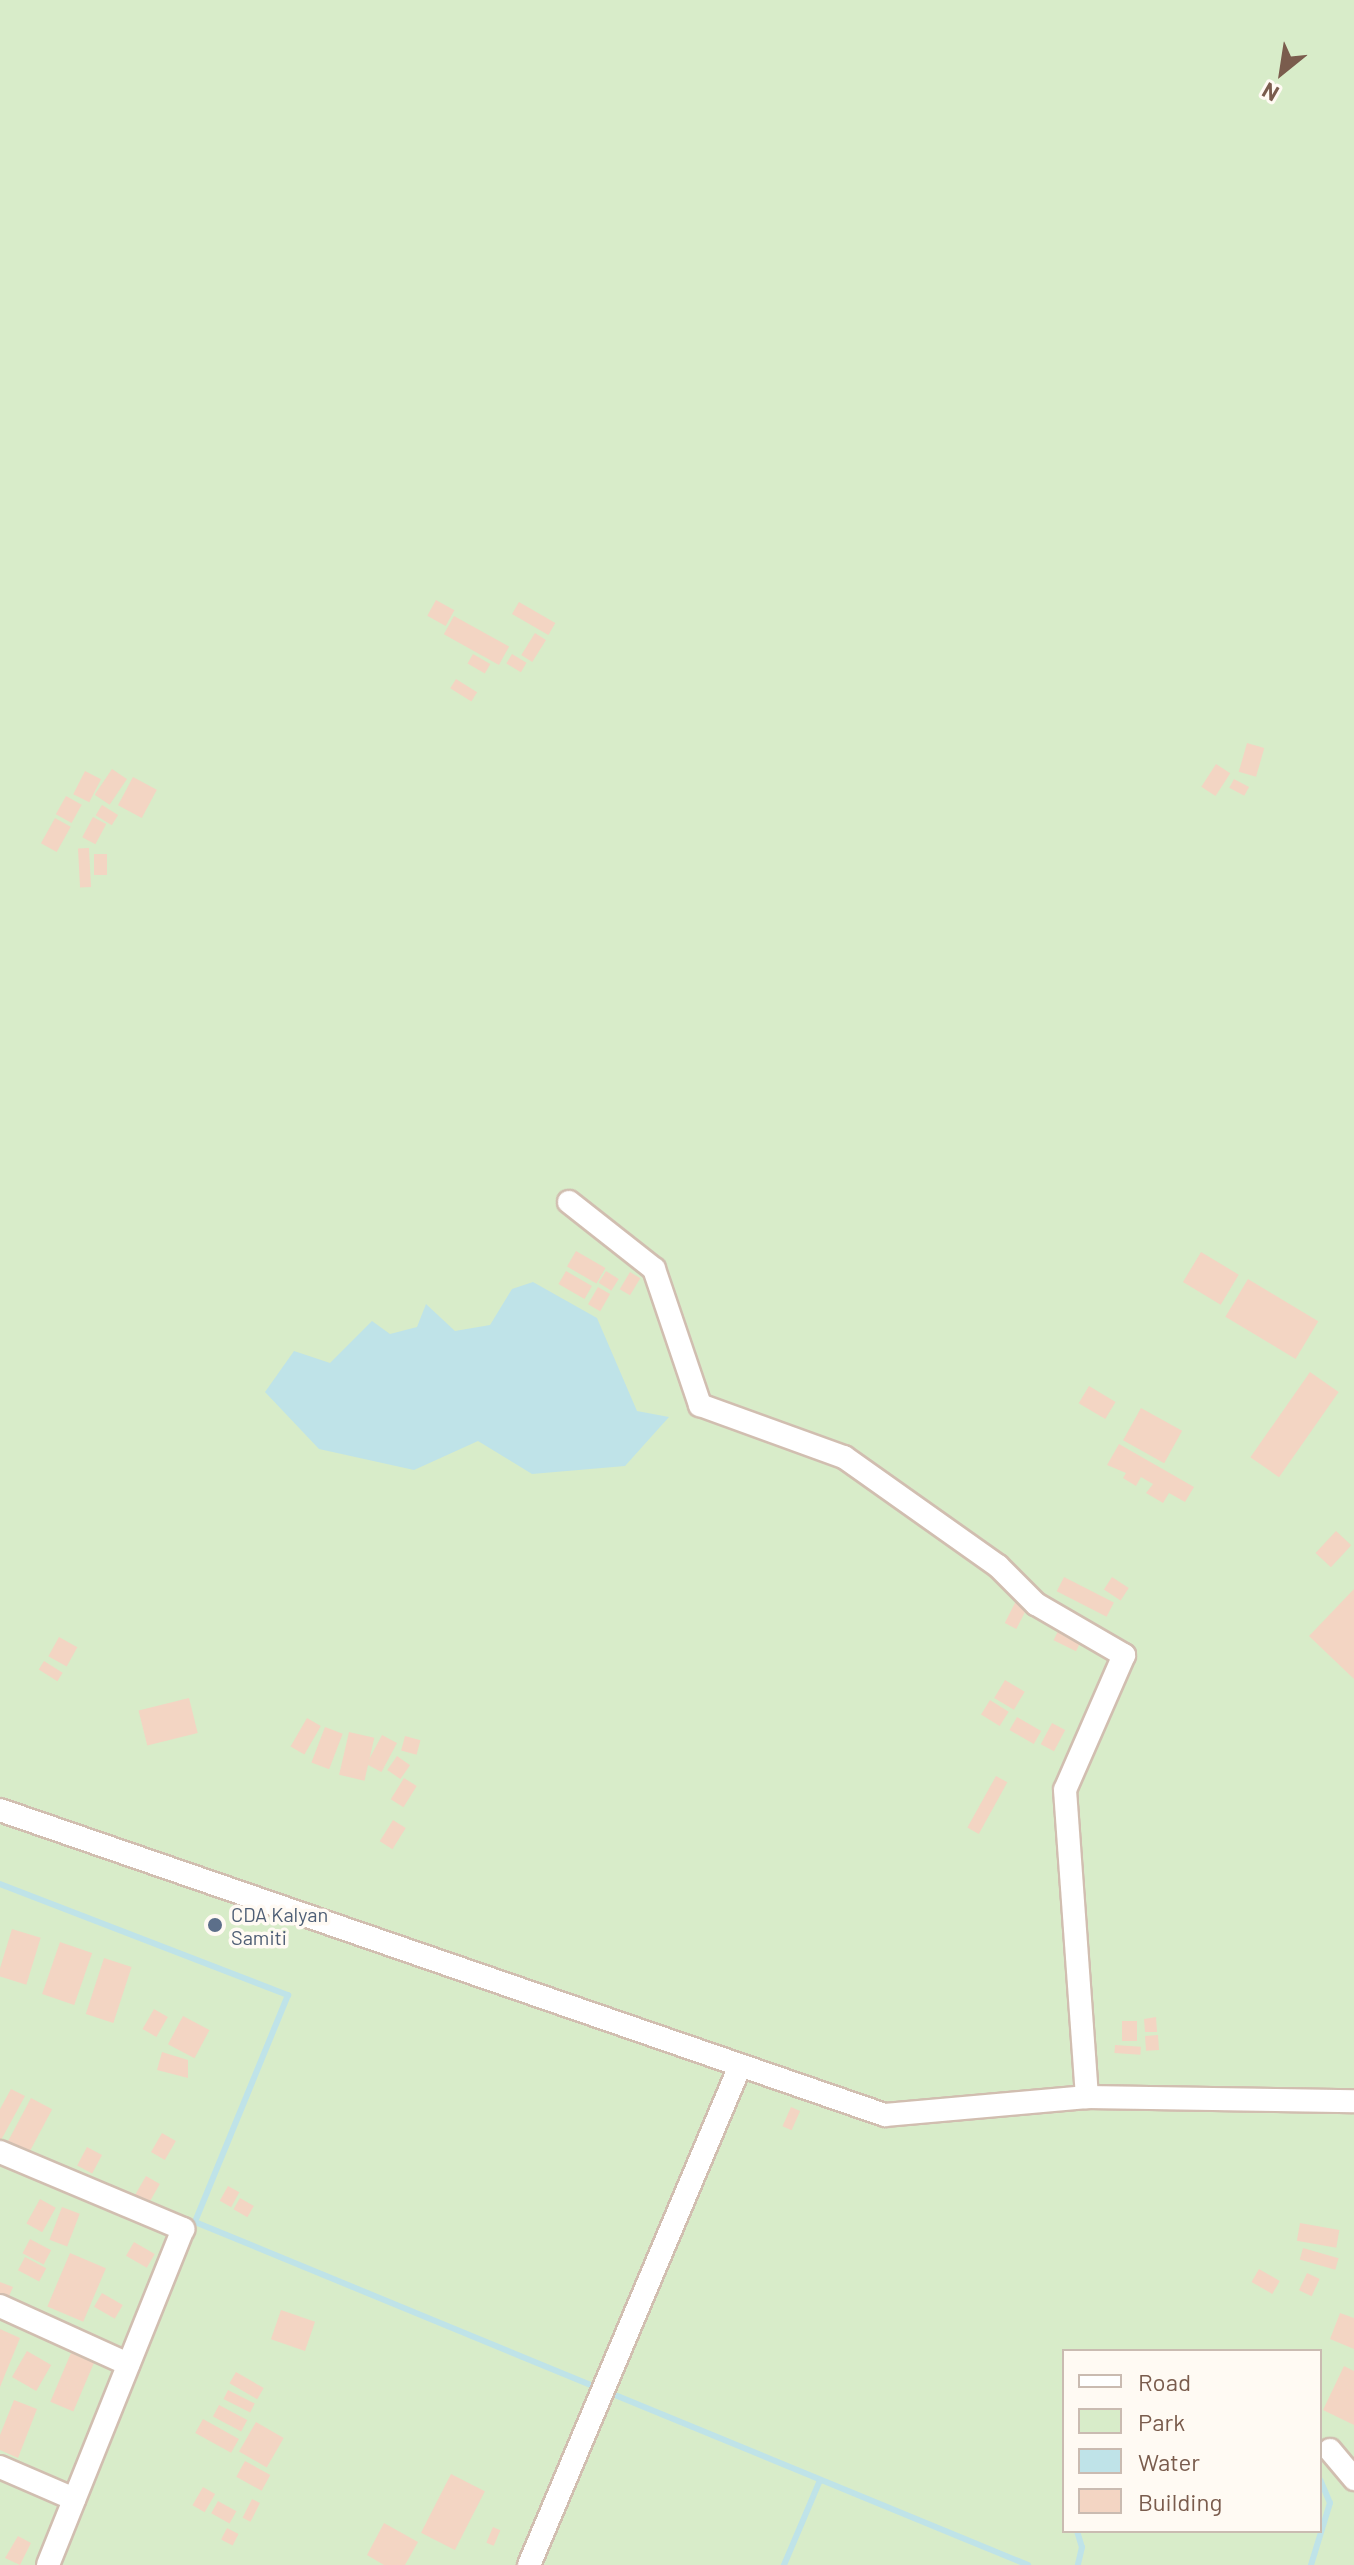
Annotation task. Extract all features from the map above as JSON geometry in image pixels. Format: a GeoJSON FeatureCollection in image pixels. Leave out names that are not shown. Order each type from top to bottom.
{"type":"FeatureCollection","features":[{"type":"Feature","properties":{"kind":"street"},"geometry":{"type":"LineString","coordinates":[[569,1202],[654,1269],[700,1405],[844,1457],[998,1566],[1036,1604],[1124,1655],[1065,1790],[1087,2097]]}},
{"type":"Feature","properties":{"kind":"street"},"geometry":{"type":"LineString","coordinates":[[0,1810],[885,2115],[1087,2097],[1354,2101]]}},
{"type":"Feature","properties":{"kind":"street"},"geometry":{"type":"LineString","coordinates":[[529,2565],[740,2066]]}},
{"type":"Feature","properties":{"kind":"street"},"geometry":{"type":"LineString","coordinates":[[0,2152],[183,2229],[48,2565]]}},
{"type":"Feature","properties":{"kind":"street"},"geometry":{"type":"LineString","coordinates":[[0,2306],[128,2364]]}},
{"type":"Feature","properties":{"kind":"street"},"geometry":{"type":"LineString","coordinates":[[1330,2450],[1354,2479]]}},
{"type":"Feature","properties":{"kind":"street"},"geometry":{"type":"LineString","coordinates":[[0,2467],[74,2499]]}},
{"type":"Feature","properties":{"kind":"green space"},"geometry":{"type":"Polygon","coordinates":[[[0,0],[1354,0],[1354,2565],[0,2565],[0,0]]]}},
{"type":"Feature","properties":{"kind":"water"},"geometry":{"type":"Polygon","coordinates":[[[533,1282],[597,1318],[637,1411],[669,1417],[625,1466],[532,1474],[478,1441],[414,1470],[319,1449],[265,1392],[294,1351],[330,1363],[372,1321],[390,1334],[417,1327],[426,1304],[455,1331],[490,1325],[512,1289],[533,1282]]]}},
{"type":"Feature","properties":{"kind":"building"},"geometry":{"type":"Polygon","coordinates":[[[436,600],[454,610],[446,626],[427,616],[436,600]]]}},
{"type":"Feature","properties":{"kind":"building"},"geometry":{"type":"Polygon","coordinates":[[[519,602],[555,623],[548,635],[512,614],[519,602]]]}},
{"type":"Feature","properties":{"kind":"building"},"geometry":{"type":"Polygon","coordinates":[[[454,616],[509,647],[499,665],[444,634],[454,616]]]}},
{"type":"Feature","properties":{"kind":"building"},"geometry":{"type":"Polygon","coordinates":[[[535,633],[546,640],[532,662],[521,655],[535,633]]]}},
{"type":"Feature","properties":{"kind":"building"},"geometry":{"type":"Polygon","coordinates":[[[473,654],[490,664],[485,674],[468,664],[473,654]]]}},
{"type":"Feature","properties":{"kind":"building"},"geometry":{"type":"Polygon","coordinates":[[[512,654],[527,663],[521,672],[506,663],[512,654]]]}},
{"type":"Feature","properties":{"kind":"building"},"geometry":{"type":"Polygon","coordinates":[[[456,679],[477,692],[471,702],[450,688],[456,679]]]}},
{"type":"Feature","properties":{"kind":"building"},"geometry":{"type":"Polygon","coordinates":[[[1247,743],[1264,748],[1256,777],[1239,772],[1247,743]]]}},
{"type":"Feature","properties":{"kind":"building"},"geometry":{"type":"Polygon","coordinates":[[[1216,764],[1230,773],[1216,796],[1201,787],[1216,764]]]}},
{"type":"Feature","properties":{"kind":"building"},"geometry":{"type":"Polygon","coordinates":[[[112,769],[127,779],[110,805],[95,795],[112,769]]]}},
{"type":"Feature","properties":{"kind":"building"},"geometry":{"type":"Polygon","coordinates":[[[85,771],[101,779],[89,802],[73,794],[85,771]]]}},
{"type":"Feature","properties":{"kind":"building"},"geometry":{"type":"Polygon","coordinates":[[[133,777],[157,790],[142,818],[118,805],[133,777]]]}},
{"type":"Feature","properties":{"kind":"building"},"geometry":{"type":"Polygon","coordinates":[[[1234,779],[1249,787],[1244,796],[1229,788],[1234,779]]]}},
{"type":"Feature","properties":{"kind":"building"},"geometry":{"type":"Polygon","coordinates":[[[66,796],[82,805],[72,823],[56,814],[66,796]]]}},
{"type":"Feature","properties":{"kind":"building"},"geometry":{"type":"Polygon","coordinates":[[[102,805],[118,815],[112,825],[96,815],[102,805]]]}},
{"type":"Feature","properties":{"kind":"building"},"geometry":{"type":"Polygon","coordinates":[[[93,817],[106,824],[95,844],[82,837],[93,817]]]}},
{"type":"Feature","properties":{"kind":"building"},"geometry":{"type":"Polygon","coordinates":[[[55,818],[71,827],[57,852],[41,843],[55,818]]]}},
{"type":"Feature","properties":{"kind":"building"},"geometry":{"type":"Polygon","coordinates":[[[89,848],[91,887],[80,888],[78,849],[89,848]]]}},
{"type":"Feature","properties":{"kind":"building"},"geometry":{"type":"Polygon","coordinates":[[[94,854],[107,854],[107,875],[94,875],[94,854]]]}},
{"type":"Feature","properties":{"kind":"building"},"geometry":{"type":"Polygon","coordinates":[[[576,1251],[605,1268],[596,1284],[567,1267],[576,1251]]]}},
{"type":"Feature","properties":{"kind":"building"},"geometry":{"type":"Polygon","coordinates":[[[1201,1252],[1239,1275],[1221,1305],[1183,1282],[1201,1252]]]}},
{"type":"Feature","properties":{"kind":"building"},"geometry":{"type":"Polygon","coordinates":[[[566,1271],[592,1286],[584,1299],[558,1284],[566,1271]]]}},
{"type":"Feature","properties":{"kind":"building"},"geometry":{"type":"Polygon","coordinates":[[[606,1271],[619,1279],[611,1291],[599,1283],[606,1271]]]}},
{"type":"Feature","properties":{"kind":"building"},"geometry":{"type":"Polygon","coordinates":[[[630,1272],[640,1278],[630,1295],[620,1289],[630,1272]]]}},
{"type":"Feature","properties":{"kind":"building"},"geometry":{"type":"Polygon","coordinates":[[[1248,1279],[1318,1321],[1296,1359],[1225,1317],[1248,1279]]]}},
{"type":"Feature","properties":{"kind":"building"},"geometry":{"type":"Polygon","coordinates":[[[598,1287],[610,1294],[600,1311],[588,1304],[598,1287]]]}},
{"type":"Feature","properties":{"kind":"building"},"geometry":{"type":"Polygon","coordinates":[[[1310,1372],[1339,1392],[1279,1477],[1250,1457],[1310,1372]]]}},
{"type":"Feature","properties":{"kind":"building"},"geometry":{"type":"Polygon","coordinates":[[[1089,1386],[1116,1402],[1105,1419],[1079,1403],[1089,1386]]]}},
{"type":"Feature","properties":{"kind":"building"},"geometry":{"type":"Polygon","coordinates":[[[1141,1408],[1182,1431],[1164,1463],[1123,1440],[1141,1408]]]}},
{"type":"Feature","properties":{"kind":"building"},"geometry":{"type":"Polygon","coordinates":[[[1119,1444],[1194,1487],[1185,1502],[1169,1493],[1163,1503],[1146,1493],[1153,1484],[1141,1477],[1136,1486],[1123,1478],[1126,1473],[1107,1465],[1119,1444]]]}},
{"type":"Feature","properties":{"kind":"building"},"geometry":{"type":"Polygon","coordinates":[[[1336,1531],[1351,1545],[1331,1567],[1316,1553],[1336,1531]]]}},
{"type":"Feature","properties":{"kind":"building"},"geometry":{"type":"Polygon","coordinates":[[[1064,1577],[1114,1602],[1107,1617],[1057,1591],[1064,1577]]]}},
{"type":"Feature","properties":{"kind":"building"},"geometry":{"type":"Polygon","coordinates":[[[1112,1577],[1129,1588],[1121,1600],[1104,1590],[1112,1577]]]}},
{"type":"Feature","properties":{"kind":"building"},"geometry":{"type":"Polygon","coordinates":[[[1354,1589],[1354,1679],[1309,1636],[1354,1589]]]}},
{"type":"Feature","properties":{"kind":"building"},"geometry":{"type":"Polygon","coordinates":[[[1017,1599],[1029,1605],[1016,1629],[1005,1623],[1017,1599]]]}},
{"type":"Feature","properties":{"kind":"building"},"geometry":{"type":"Polygon","coordinates":[[[1061,1625],[1083,1636],[1076,1651],[1054,1640],[1061,1625]]]}},
{"type":"Feature","properties":{"kind":"building"},"geometry":{"type":"Polygon","coordinates":[[[59,1637],[77,1647],[67,1666],[48,1656],[59,1637]]]}},
{"type":"Feature","properties":{"kind":"building"},"geometry":{"type":"Polygon","coordinates":[[[44,1661],[63,1673],[57,1681],[39,1669],[44,1661]]]}},
{"type":"Feature","properties":{"kind":"building"},"geometry":{"type":"Polygon","coordinates":[[[1005,1680],[1025,1692],[1014,1710],[994,1698],[1005,1680]]]}},
{"type":"Feature","properties":{"kind":"building"},"geometry":{"type":"Polygon","coordinates":[[[189,1698],[198,1733],[147,1746],[139,1711],[189,1698]]]}},
{"type":"Feature","properties":{"kind":"building"},"geometry":{"type":"Polygon","coordinates":[[[990,1700],[1009,1712],[1000,1726],[981,1714],[990,1700]]]}},
{"type":"Feature","properties":{"kind":"building"},"geometry":{"type":"Polygon","coordinates":[[[1017,1717],[1041,1731],[1034,1744],[1010,1730],[1017,1717]]]}},
{"type":"Feature","properties":{"kind":"building"},"geometry":{"type":"Polygon","coordinates":[[[307,1718],[321,1726],[304,1755],[290,1747],[307,1718]]]}},
{"type":"Feature","properties":{"kind":"building"},"geometry":{"type":"Polygon","coordinates":[[[1052,1723],[1065,1730],[1054,1751],[1041,1744],[1052,1723]]]}},
{"type":"Feature","properties":{"kind":"building"},"geometry":{"type":"Polygon","coordinates":[[[325,1727],[343,1734],[329,1769],[311,1762],[325,1727]]]}},
{"type":"Feature","properties":{"kind":"building"},"geometry":{"type":"Polygon","coordinates":[[[349,1732],[374,1738],[364,1781],[339,1775],[349,1732]]]}},
{"type":"Feature","properties":{"kind":"building"},"geometry":{"type":"Polygon","coordinates":[[[382,1735],[397,1743],[382,1772],[367,1764],[382,1735]]]}},
{"type":"Feature","properties":{"kind":"building"},"geometry":{"type":"Polygon","coordinates":[[[405,1736],[420,1740],[417,1755],[401,1750],[405,1736]]]}},
{"type":"Feature","properties":{"kind":"building"},"geometry":{"type":"Polygon","coordinates":[[[397,1756],[410,1765],[400,1779],[387,1770],[397,1756]]]}},
{"type":"Feature","properties":{"kind":"building"},"geometry":{"type":"Polygon","coordinates":[[[996,1776],[1007,1782],[979,1834],[967,1828],[996,1776]]]}},
{"type":"Feature","properties":{"kind":"building"},"geometry":{"type":"Polygon","coordinates":[[[404,1778],[417,1786],[403,1807],[391,1799],[404,1778]]]}},
{"type":"Feature","properties":{"kind":"building"},"geometry":{"type":"Polygon","coordinates":[[[393,1820],[406,1828],[392,1849],[380,1841],[393,1820]]]}},
{"type":"Feature","properties":{"kind":"building"},"geometry":{"type":"Polygon","coordinates":[[[12,1929],[41,1938],[26,1985],[0,1977],[12,1929]]]}},
{"type":"Feature","properties":{"kind":"building"},"geometry":{"type":"Polygon","coordinates":[[[60,1942],[92,1953],[74,2005],[42,1994],[60,1942]]]}},
{"type":"Feature","properties":{"kind":"building"},"geometry":{"type":"Polygon","coordinates":[[[104,1958],[132,1967],[113,2023],[86,2014],[104,1958]]]}},
{"type":"Feature","properties":{"kind":"building"},"geometry":{"type":"Polygon","coordinates":[[[154,2009],[168,2017],[156,2037],[143,2029],[154,2009]]]}},
{"type":"Feature","properties":{"kind":"building"},"geometry":{"type":"Polygon","coordinates":[[[183,2016],[209,2030],[194,2058],[168,2044],[183,2016]]]}},
{"type":"Feature","properties":{"kind":"building"},"geometry":{"type":"Polygon","coordinates":[[[1156,2017],[1157,2032],[1145,2032],[1144,2019],[1156,2017]]]}},
{"type":"Feature","properties":{"kind":"building"},"geometry":{"type":"Polygon","coordinates":[[[1122,2021],[1137,2021],[1137,2041],[1122,2041],[1122,2021]]]}},
{"type":"Feature","properties":{"kind":"building"},"geometry":{"type":"Polygon","coordinates":[[[1158,2035],[1159,2050],[1146,2051],[1145,2036],[1158,2035]]]}},
{"type":"Feature","properties":{"kind":"building"},"geometry":{"type":"Polygon","coordinates":[[[1115,2045],[1141,2047],[1140,2055],[1114,2053],[1115,2045]]]}},
{"type":"Feature","properties":{"kind":"building"},"geometry":{"type":"Polygon","coordinates":[[[162,2052],[188,2060],[188,2078],[157,2070],[162,2052]]]}},
{"type":"Feature","properties":{"kind":"building"},"geometry":{"type":"Polygon","coordinates":[[[11,2089],[25,2096],[0,2142],[0,2109],[11,2089]]]}},
{"type":"Feature","properties":{"kind":"building"},"geometry":{"type":"Polygon","coordinates":[[[31,2098],[52,2109],[28,2154],[7,2143],[31,2098]]]}},
{"type":"Feature","properties":{"kind":"building"},"geometry":{"type":"Polygon","coordinates":[[[791,2107],[800,2111],[792,2130],[782,2126],[791,2107]]]}},
{"type":"Feature","properties":{"kind":"building"},"geometry":{"type":"Polygon","coordinates":[[[162,2133],[176,2141],[165,2160],[151,2152],[162,2133]]]}},
{"type":"Feature","properties":{"kind":"building"},"geometry":{"type":"Polygon","coordinates":[[[87,2147],[102,2155],[92,2174],[77,2166],[87,2147]]]}},
{"type":"Feature","properties":{"kind":"building"},"geometry":{"type":"Polygon","coordinates":[[[146,2176],[160,2184],[148,2204],[134,2196],[146,2176]]]}},
{"type":"Feature","properties":{"kind":"building"},"geometry":{"type":"Polygon","coordinates":[[[228,2186],[239,2192],[231,2207],[220,2201],[228,2186]]]}},
{"type":"Feature","properties":{"kind":"building"},"geometry":{"type":"Polygon","coordinates":[[[240,2198],[254,2206],[247,2217],[234,2209],[240,2198]]]}},
{"type":"Feature","properties":{"kind":"building"},"geometry":{"type":"Polygon","coordinates":[[[40,2199],[56,2208],[42,2232],[26,2223],[40,2199]]]}},
{"type":"Feature","properties":{"kind":"building"},"geometry":{"type":"Polygon","coordinates":[[[62,2207],[80,2214],[67,2246],[49,2240],[62,2207]]]}},
{"type":"Feature","properties":{"kind":"building"},"geometry":{"type":"Polygon","coordinates":[[[1300,2223],[1339,2230],[1336,2248],[1297,2241],[1300,2223]]]}},
{"type":"Feature","properties":{"kind":"building"},"geometry":{"type":"Polygon","coordinates":[[[30,2239],[51,2250],[44,2264],[22,2253],[30,2239]]]}},
{"type":"Feature","properties":{"kind":"building"},"geometry":{"type":"Polygon","coordinates":[[[134,2242],[155,2254],[147,2268],[126,2256],[134,2242]]]}},
{"type":"Feature","properties":{"kind":"building"},"geometry":{"type":"Polygon","coordinates":[[[1303,2248],[1339,2258],[1335,2270],[1300,2260],[1303,2248]]]}},
{"type":"Feature","properties":{"kind":"building"},"geometry":{"type":"Polygon","coordinates":[[[70,2253],[106,2268],[83,2322],[47,2306],[70,2253]]]}},
{"type":"Feature","properties":{"kind":"building"},"geometry":{"type":"Polygon","coordinates":[[[25,2257],[46,2268],[39,2282],[18,2270],[25,2257]]]}},
{"type":"Feature","properties":{"kind":"building"},"geometry":{"type":"Polygon","coordinates":[[[1259,2269],[1280,2281],[1272,2294],[1252,2282],[1259,2269]]]}},
{"type":"Feature","properties":{"kind":"building"},"geometry":{"type":"Polygon","coordinates":[[[1307,2273],[1320,2279],[1312,2296],[1299,2290],[1307,2273]]]}},
{"type":"Feature","properties":{"kind":"building"},"geometry":{"type":"Polygon","coordinates":[[[0,2282],[13,2287],[6,2303],[0,2300],[0,2282]]]}},
{"type":"Feature","properties":{"kind":"building"},"geometry":{"type":"Polygon","coordinates":[[[102,2293],[123,2305],[115,2319],[94,2307],[102,2293]]]}},
{"type":"Feature","properties":{"kind":"building"},"geometry":{"type":"Polygon","coordinates":[[[281,2310],[315,2322],[305,2351],[271,2339],[281,2310]]]}},
{"type":"Feature","properties":{"kind":"building"},"geometry":{"type":"Polygon","coordinates":[[[1340,2313],[1354,2318],[1354,2349],[1330,2339],[1340,2313]]]}},
{"type":"Feature","properties":{"kind":"building"},"geometry":{"type":"Polygon","coordinates":[[[0,2329],[20,2338],[0,2387],[0,2329]]]}},
{"type":"Feature","properties":{"kind":"building"},"geometry":{"type":"Polygon","coordinates":[[[27,2351],[51,2365],[36,2391],[12,2377],[27,2351]]]}},
{"type":"Feature","properties":{"kind":"building"},"geometry":{"type":"Polygon","coordinates":[[[71,2353],[94,2363],[73,2412],[50,2402],[71,2353]]]}},
{"type":"Feature","properties":{"kind":"building"},"geometry":{"type":"Polygon","coordinates":[[[1344,2366],[1354,2371],[1354,2425],[1323,2410],[1344,2366]]]}},
{"type":"Feature","properties":{"kind":"building"},"geometry":{"type":"Polygon","coordinates":[[[236,2372],[264,2388],[257,2399],[230,2383],[236,2372]]]}},
{"type":"Feature","properties":{"kind":"building"},"geometry":{"type":"Polygon","coordinates":[[[228,2390],[255,2404],[250,2413],[223,2399],[228,2390]]]}},
{"type":"Feature","properties":{"kind":"building"},"geometry":{"type":"Polygon","coordinates":[[[14,2400],[37,2409],[18,2458],[0,2450],[0,2435],[14,2400]]]}},
{"type":"Feature","properties":{"kind":"building"},"geometry":{"type":"Polygon","coordinates":[[[219,2405],[247,2420],[241,2432],[213,2416],[219,2405]]]}},
{"type":"Feature","properties":{"kind":"building"},"geometry":{"type":"Polygon","coordinates":[[[203,2419],[239,2439],[231,2453],[195,2433],[203,2419]]]}},
{"type":"Feature","properties":{"kind":"building"},"geometry":{"type":"Polygon","coordinates":[[[256,2422],[284,2438],[267,2467],[239,2451],[256,2422]]]}},
{"type":"Feature","properties":{"kind":"building"},"geometry":{"type":"Polygon","coordinates":[[[245,2461],[270,2475],[262,2491],[236,2477],[245,2461]]]}},
{"type":"Feature","properties":{"kind":"building"},"geometry":{"type":"Polygon","coordinates":[[[451,2474],[485,2491],[455,2550],[421,2533],[451,2474]]]}},
{"type":"Feature","properties":{"kind":"building"},"geometry":{"type":"Polygon","coordinates":[[[203,2487],[215,2494],[205,2512],[192,2505],[203,2487]]]}},
{"type":"Feature","properties":{"kind":"building"},"geometry":{"type":"Polygon","coordinates":[[[252,2499],[260,2503],[250,2522],[242,2518],[252,2499]]]}},
{"type":"Feature","properties":{"kind":"building"},"geometry":{"type":"Polygon","coordinates":[[[218,2501],[236,2511],[230,2523],[211,2513],[218,2501]]]}},
{"type":"Feature","properties":{"kind":"building"},"geometry":{"type":"Polygon","coordinates":[[[384,2523],[418,2542],[405,2565],[384,2565],[367,2555],[384,2523]]]}},
{"type":"Feature","properties":{"kind":"building"},"geometry":{"type":"Polygon","coordinates":[[[493,2527],[500,2530],[494,2546],[486,2543],[493,2527]]]}},
{"type":"Feature","properties":{"kind":"building"},"geometry":{"type":"Polygon","coordinates":[[[227,2528],[239,2534],[233,2545],[221,2540],[227,2528]]]}},
{"type":"Feature","properties":{"kind":"building"},"geometry":{"type":"Polygon","coordinates":[[[18,2536],[31,2543],[20,2565],[5,2558],[18,2536]]]}},
{"type":"Feature","properties":{"kind":"waterway"},"geometry":{"type":"LineString","coordinates":[[0,1884],[288,1995],[195,2222],[1028,2565]]}},
{"type":"Feature","properties":{"kind":"waterway"},"geometry":{"type":"LineString","coordinates":[[784,2565],[820,2480]]}},
{"type":"Feature","properties":{"kind":"waterway"},"geometry":{"type":"LineString","coordinates":[[1322,2485],[1330,2503],[1322,2529]]}},
{"type":"Feature","properties":{"kind":"waterway"},"geometry":{"type":"LineString","coordinates":[[1078,2533],[1082,2547],[1078,2565]]}},
{"type":"Feature","properties":{"kind":"waterway"},"geometry":{"type":"LineString","coordinates":[[1311,2565],[1321,2533]]}},
{"type":"Feature","properties":{"kind":"place","name":"CDA Kalyan Samiti"},"geometry":{"type":"Point","coordinates":[215,1925]}}]}
